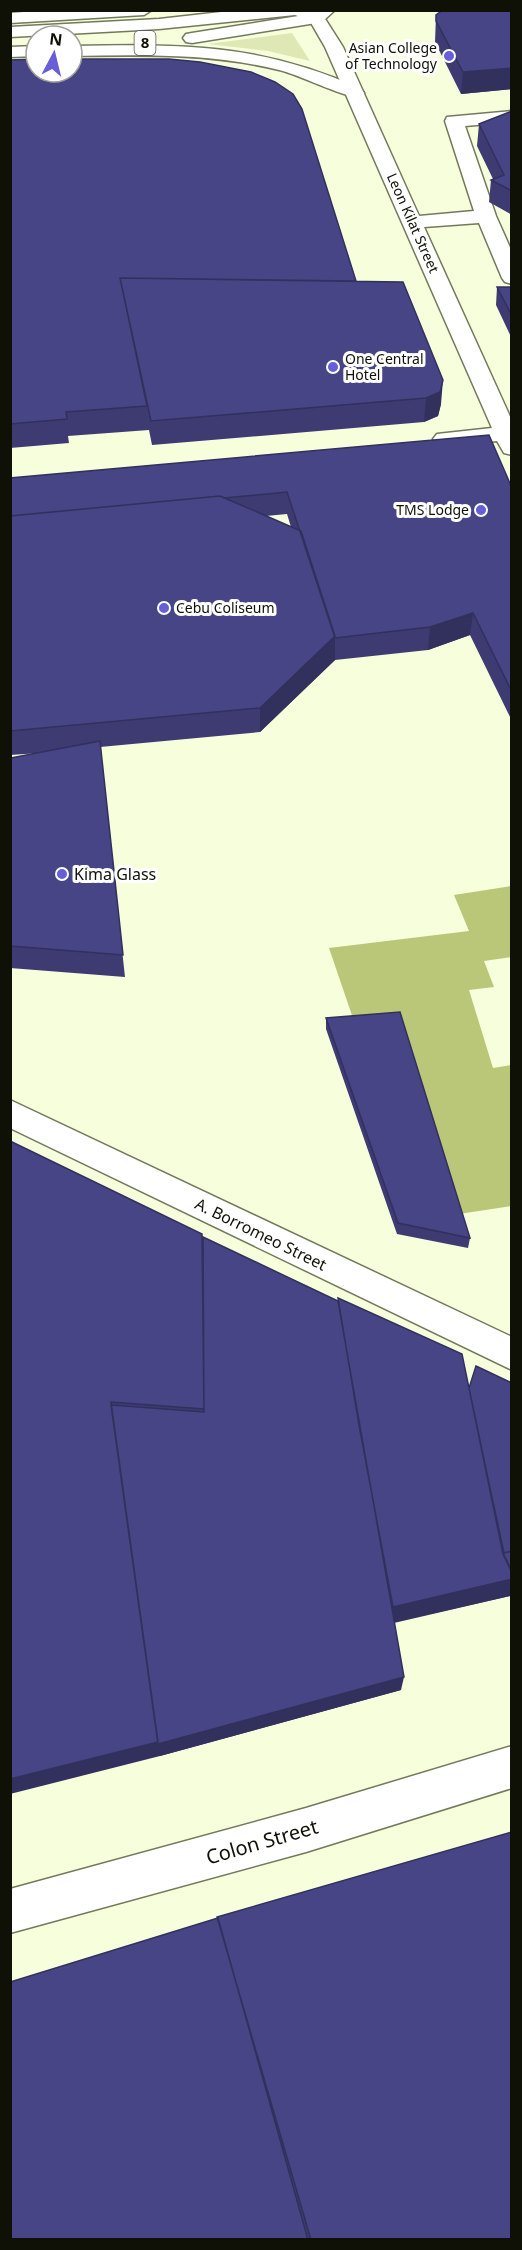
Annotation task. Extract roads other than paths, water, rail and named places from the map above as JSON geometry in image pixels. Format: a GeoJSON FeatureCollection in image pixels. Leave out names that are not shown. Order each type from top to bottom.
{"type":"FeatureCollection","features":[{"type":"Feature","properties":{"kind":"street"},"geometry":{"type":"LineString","coordinates":[[44,18],[65,10]]}},
{"type":"Feature","properties":{"kind":"street","name":"8"},"geometry":{"type":"LineString","coordinates":[[10,18],[44,18],[144,10]]}},
{"type":"Feature","properties":{"kind":"street"},"geometry":{"type":"LineString","coordinates":[[10,32],[159,24],[293,10]]}},
{"type":"Feature","properties":{"kind":"street"},"geometry":{"type":"LineString","coordinates":[[299,10],[322,14]]}},
{"type":"Feature","properties":{"kind":"street","name":"8"},"geometry":{"type":"LineString","coordinates":[[84,49],[218,35],[322,14]]}},
{"type":"Feature","properties":{"kind":"street","name":"Leon Kilat Street"},"geometry":{"type":"LineString","coordinates":[[322,14],[326,30],[509,438]]}},
{"type":"Feature","properties":{"kind":"street"},"geometry":{"type":"LineString","coordinates":[[84,50],[185,51],[243,56],[299,69],[355,93]]}},
{"type":"Feature","properties":{"kind":"street"},"geometry":{"type":"LineString","coordinates":[[512,116],[454,121],[486,216],[512,278]]}},
{"type":"Feature","properties":{"kind":"street"},"geometry":{"type":"LineString","coordinates":[[413,222],[486,216]]}},
{"type":"Feature","properties":{"kind":"street"},"geometry":{"type":"LineString","coordinates":[[423,442],[509,438]]}},
{"type":"Feature","properties":{"kind":"street","name":"A. Borromeo Street"},"geometry":{"type":"LineString","coordinates":[[10,1113],[512,1354]]}},
{"type":"Feature","properties":{"kind":"street","name":"Colon Street"},"geometry":{"type":"LineString","coordinates":[[10,1911],[306,1830],[512,1767]]}},
{"type":"Feature","properties":{"kind":"place","name":"Asian College of Technology"},"geometry":{"type":"Point","coordinates":[449,56]}},
{"type":"Feature","properties":{"kind":"place","name":"One Central Hotel"},"geometry":{"type":"Point","coordinates":[333,367]}},
{"type":"Feature","properties":{"kind":"place","name":"TMS Lodge"},"geometry":{"type":"Point","coordinates":[481,510]}},
{"type":"Feature","properties":{"kind":"place","name":"Cebu Coliseum"},"geometry":{"type":"Point","coordinates":[164,608]}},
{"type":"Feature","properties":{"kind":"place","name":"Kima Glass"},"geometry":{"type":"Point","coordinates":[62,874]}}]}
